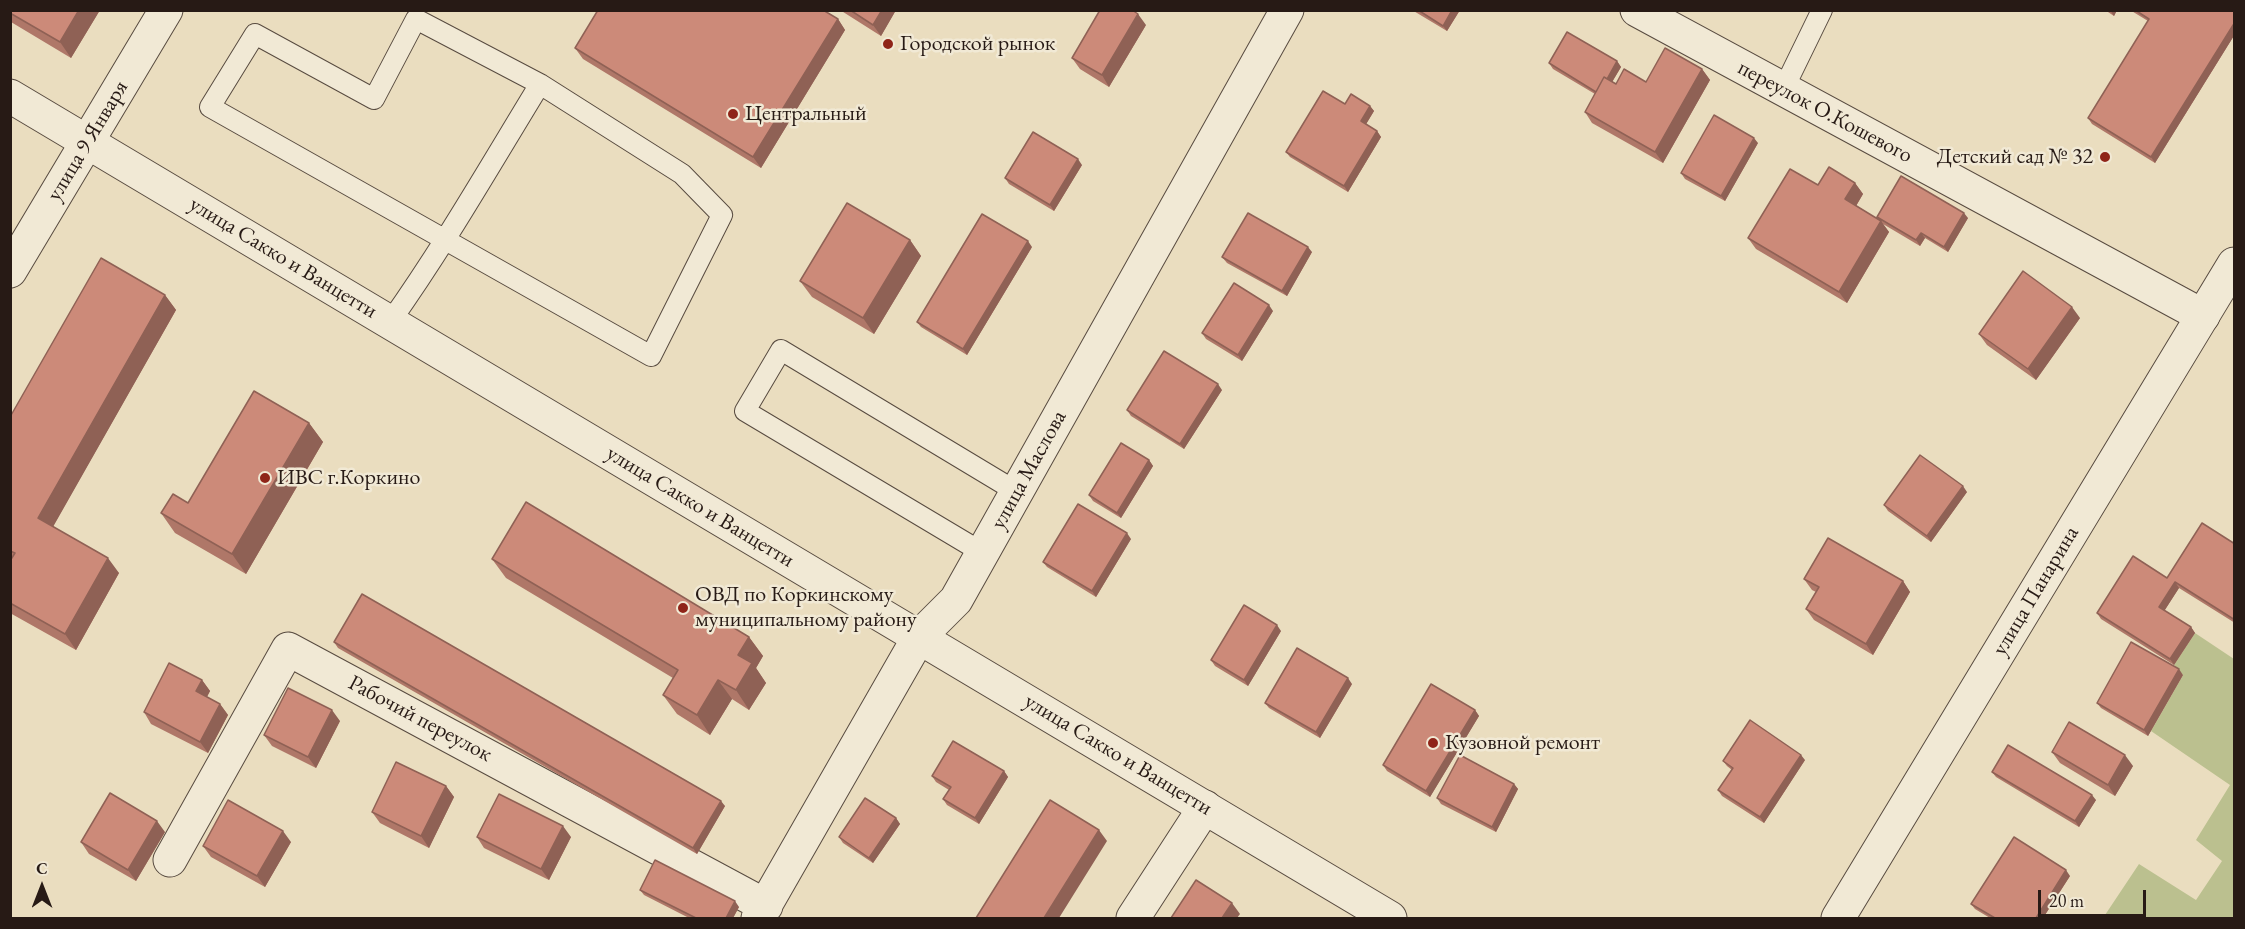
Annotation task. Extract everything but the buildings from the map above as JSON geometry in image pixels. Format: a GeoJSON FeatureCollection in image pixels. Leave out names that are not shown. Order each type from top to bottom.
{"type":"FeatureCollection","features":[{"type":"Feature","properties":{"kind":"street","name":"улица 9 Января"},"geometry":{"type":"LineString","coordinates":[[10,271],[166,10]]}},
{"type":"Feature","properties":{"kind":"street","name":"улица Маслова"},"geometry":{"type":"LineString","coordinates":[[762,912],[919,637],[956,600],[1287,10]]}},
{"type":"Feature","properties":{"kind":"street","name":"переулок О.Кошевого"},"geometry":{"type":"LineString","coordinates":[[1637,10],[2203,316]]}},
{"type":"Feature","properties":{"kind":"street","name":"улица Сакко и Ванцетти"},"geometry":{"type":"LineString","coordinates":[[10,96],[1390,918]]}},
{"type":"Feature","properties":{"kind":"street","name":"улица Панарина"},"geometry":{"type":"LineString","coordinates":[[1838,918],[2235,264]]}},
{"type":"Feature","properties":{"kind":"street","name":"Рабочий переулок"},"geometry":{"type":"LineString","coordinates":[[170,860],[288,648],[762,912]]}},
{"type":"Feature","properties":{"kind":"street"},"geometry":{"type":"LineString","coordinates":[[1133,918],[1205,807]]}},
{"type":"Feature","properties":{"kind":"lane"},"geometry":{"type":"LineString","coordinates":[[1783,90],[1822,10]]}},
{"type":"Feature","properties":{"kind":"lane"},"geometry":{"type":"LineString","coordinates":[[416,19],[540,84],[682,174],[722,215],[651,356],[445,239],[210,107],[255,34],[374,99],[416,19]]}},
{"type":"Feature","properties":{"kind":"lane"},"geometry":{"type":"LineString","coordinates":[[390,322],[445,239],[540,84]]}},
{"type":"Feature","properties":{"kind":"lane"},"geometry":{"type":"LineString","coordinates":[[983,553],[745,411],[781,350],[1017,492]]}},
{"type":"Feature","properties":{"kind":"green space"},"geometry":{"type":"Polygon","coordinates":[[[2195,633],[2234,659],[2234,918],[2103,918],[2139,864],[2196,900],[2222,861],[2196,840],[2230,785],[2151,731],[2183,675],[2174,665],[2195,633]]]}},
{"type":"Feature","properties":{"kind":"place","name":"Городской рынок"},"geometry":{"type":"Point","coordinates":[888,44]}},
{"type":"Feature","properties":{"kind":"place","name":"Центральный"},"geometry":{"type":"Point","coordinates":[733,114]}},
{"type":"Feature","properties":{"kind":"place","name":"Детский сад № 32"},"geometry":{"type":"Point","coordinates":[2105,157]}},
{"type":"Feature","properties":{"kind":"place","name":"ИВС г.Коркино"},"geometry":{"type":"Point","coordinates":[265,478]}},
{"type":"Feature","properties":{"kind":"place","name":"ОВД по Коркинскому муниципальному району"},"geometry":{"type":"Point","coordinates":[683,608]}},
{"type":"Feature","properties":{"kind":"place","name":"Кузовной ремонт"},"geometry":{"type":"Point","coordinates":[1433,743]}}]}
